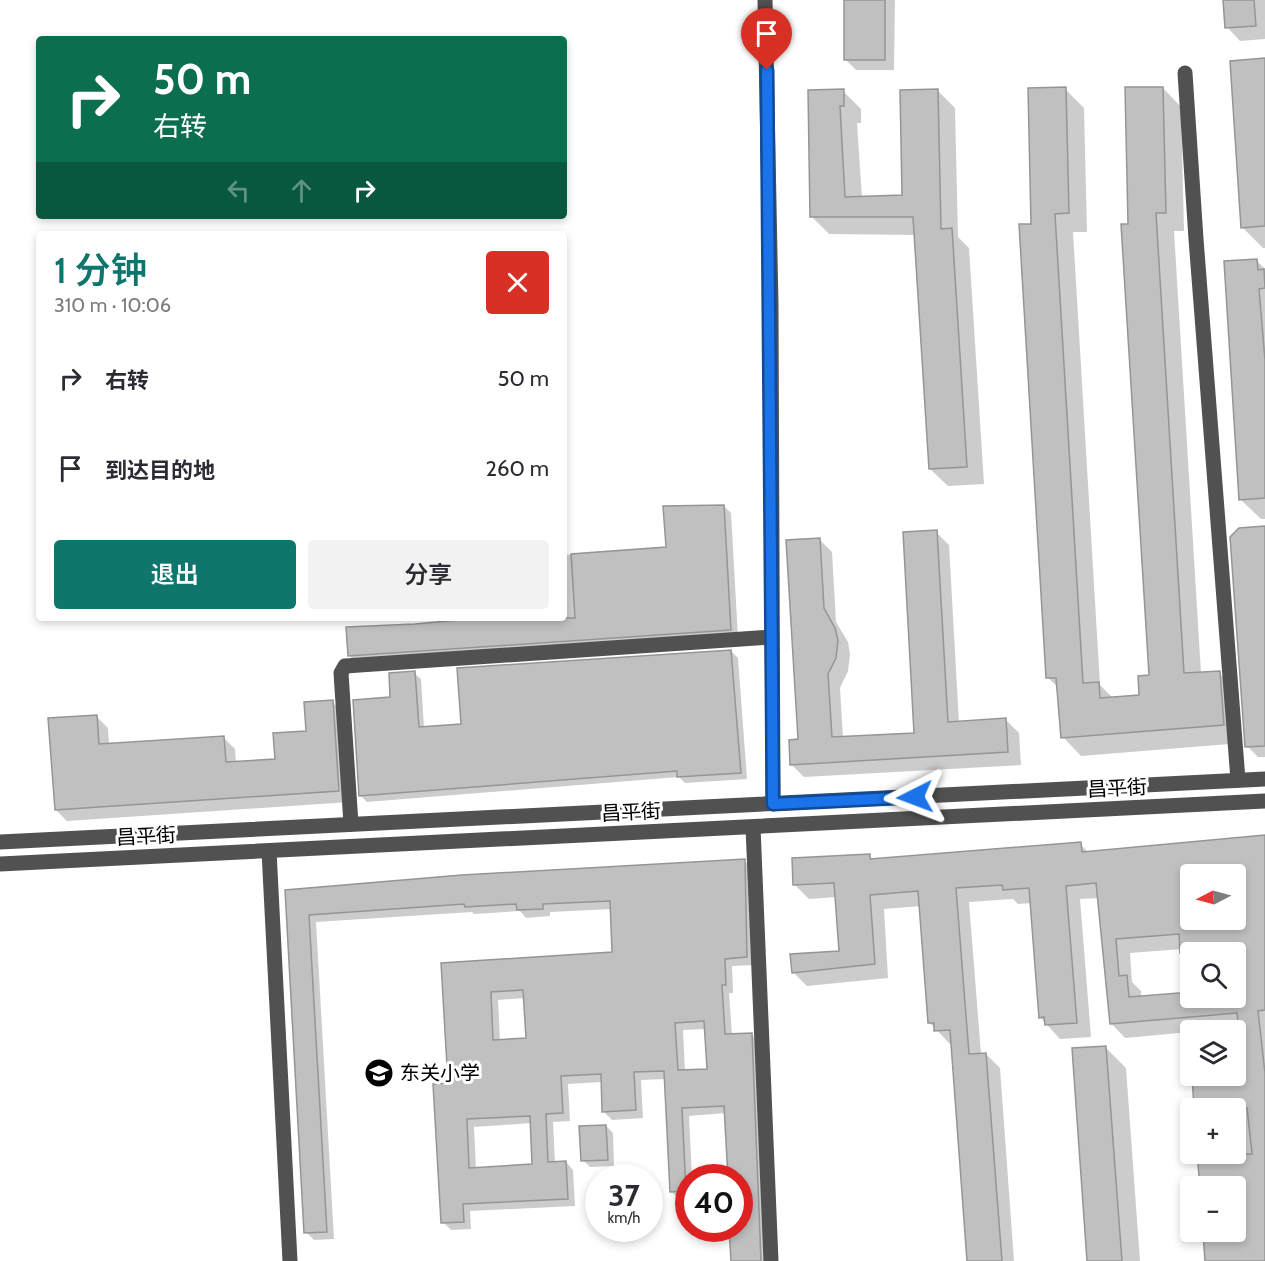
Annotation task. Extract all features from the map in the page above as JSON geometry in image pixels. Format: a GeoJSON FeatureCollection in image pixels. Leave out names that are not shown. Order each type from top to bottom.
{"type":"FeatureCollection","features":[{"type":"Feature","properties":{"kind":"street"},"geometry":{"type":"LineString","coordinates":[[765,0],[773,804]]}},
{"type":"Feature","properties":{"kind":"street"},"geometry":{"type":"LineString","coordinates":[[1185,73],[1238,780]]}},
{"type":"Feature","properties":{"kind":"street"},"geometry":{"type":"LineString","coordinates":[[351,824],[341,673],[345,666],[772,637]]}},
{"type":"Feature","properties":{"kind":"street","name":"昌平街"},"geometry":{"type":"LineString","coordinates":[[0,842],[1265,779]]}},
{"type":"Feature","properties":{"kind":"street","name":"昌平街"},"geometry":{"type":"LineString","coordinates":[[0,864],[1265,801]]}},
{"type":"Feature","properties":{"kind":"street"},"geometry":{"type":"LineString","coordinates":[[753,827],[771,1261]]}},
{"type":"Feature","properties":{"kind":"street"},"geometry":{"type":"LineString","coordinates":[[269,851],[290,1261]]}},
{"type":"Feature","properties":{"kind":"building"},"geometry":{"type":"Polygon","coordinates":[[[844,0],[885,0],[885,60],[844,60],[844,0]]]}},
{"type":"Feature","properties":{"kind":"building"},"geometry":{"type":"Polygon","coordinates":[[[1223,0],[1254,0],[1256,26],[1225,28],[1223,0]]]}},
{"type":"Feature","properties":{"kind":"building"},"geometry":{"type":"Polygon","coordinates":[[[1265,58],[1265,226],[1241,228],[1230,61],[1265,58]]]}},
{"type":"Feature","properties":{"kind":"building"},"geometry":{"type":"Polygon","coordinates":[[[1066,87],[1069,213],[1055,214],[1083,683],[1099,682],[1100,698],[1139,695],[1138,676],[1149,675],[1121,224],[1128,224],[1125,87],[1163,87],[1166,213],[1156,213],[1184,673],[1220,671],[1224,725],[1061,738],[1056,678],[1046,678],[1019,224],[1031,224],[1028,88],[1066,87]]]}},
{"type":"Feature","properties":{"kind":"building"},"geometry":{"type":"Polygon","coordinates":[[[844,89],[844,106],[840,106],[845,197],[902,195],[900,90],[938,89],[941,229],[952,228],[967,467],[929,469],[913,217],[810,217],[808,90],[844,89]]]}},
{"type":"Feature","properties":{"kind":"building"},"geometry":{"type":"Polygon","coordinates":[[[1257,259],[1258,270],[1264,269],[1265,288],[1259,289],[1265,360],[1265,498],[1239,500],[1224,261],[1257,259]]]}},
{"type":"Feature","properties":{"kind":"building"},"geometry":{"type":"Polygon","coordinates":[[[724,505],[731,630],[348,656],[346,627],[447,621],[567,621],[567,618],[575,618],[571,554],[666,547],[663,506],[724,505]]]}},
{"type":"Feature","properties":{"kind":"building"},"geometry":{"type":"Polygon","coordinates":[[[1265,526],[1265,746],[1245,747],[1230,537],[1239,528],[1265,526]]]}},
{"type":"Feature","properties":{"kind":"building"},"geometry":{"type":"Polygon","coordinates":[[[937,530],[948,722],[1006,718],[1008,752],[790,765],[789,740],[798,739],[786,540],[820,538],[824,608],[835,628],[838,640],[836,658],[828,674],[832,737],[914,733],[903,532],[937,530]]]}},
{"type":"Feature","properties":{"kind":"building"},"geometry":{"type":"Polygon","coordinates":[[[731,650],[741,773],[677,777],[677,771],[359,796],[353,700],[390,697],[389,673],[415,671],[419,727],[461,724],[457,668],[731,650]]]}},
{"type":"Feature","properties":{"kind":"building"},"geometry":{"type":"Polygon","coordinates":[[[333,700],[339,791],[55,810],[48,718],[97,715],[99,744],[224,736],[226,762],[275,759],[273,733],[306,731],[304,702],[333,700]]]}},
{"type":"Feature","properties":{"kind":"building"},"geometry":{"type":"Polygon","coordinates":[[[1265,835],[1265,1010],[1258,1011],[1265,1073],[1265,1261],[1205,1261],[1204,1242],[1246,1242],[1246,1176],[1199,1176],[1198,1164],[1246,1164],[1246,1154],[1252,1154],[1246,1098],[1193,1098],[1193,1086],[1246,1086],[1246,1020],[1238,1020],[1237,1013],[1110,1024],[1096,883],[1066,886],[1077,1023],[1045,1025],[1044,1017],[1039,1018],[1029,888],[1003,890],[1002,885],[956,888],[969,1054],[986,1053],[1002,1261],[967,1261],[950,1030],[934,1031],[934,1023],[928,1023],[918,891],[870,895],[875,964],[792,973],[790,954],[839,951],[834,883],[793,885],[792,858],[870,854],[870,859],[1081,842],[1082,852],[1265,835]]]}},
{"type":"Feature","properties":{"kind":"building"},"geometry":{"type":"Polygon","coordinates":[[[745,859],[747,957],[725,959],[726,985],[722,985],[725,1034],[752,1033],[761,1261],[731,1261],[730,1242],[753,1242],[753,1164],[727,1164],[724,1106],[682,1108],[685,1164],[675,1164],[675,1192],[670,1192],[664,1071],[634,1072],[636,1110],[602,1112],[601,1074],[561,1076],[563,1113],[546,1114],[548,1162],[566,1161],[568,1199],[463,1204],[464,1222],[441,1223],[433,1084],[448,1083],[441,963],[612,952],[610,901],[543,904],[543,909],[517,910],[516,904],[465,907],[464,904],[309,915],[327,1232],[304,1233],[285,890],[462,875],[745,859]],[[523,990],[491,992],[493,1040],[526,1038],[523,990]],[[704,1021],[675,1023],[678,1070],[707,1069],[704,1021]],[[530,1116],[467,1119],[469,1168],[532,1164],[530,1116]]]}},
{"type":"Feature","properties":{"kind":"building"},"geometry":{"type":"Polygon","coordinates":[[[1106,1046],[1122,1261],[1087,1261],[1072,1048],[1106,1046]]]}},
{"type":"Feature","properties":{"kind":"building"},"geometry":{"type":"Polygon","coordinates":[[[606,1125],[608,1160],[581,1161],[579,1126],[606,1125]]]}},
{"type":"Feature","properties":{"kind":"place","name":"东关小学"},"geometry":{"type":"Point","coordinates":[379,1073]}},
{"type":"Feature","properties":{"kind":"route"},"geometry":{"type":"LineString","coordinates":[[767,70],[771,305],[773,804],[915,797]]}}]}
